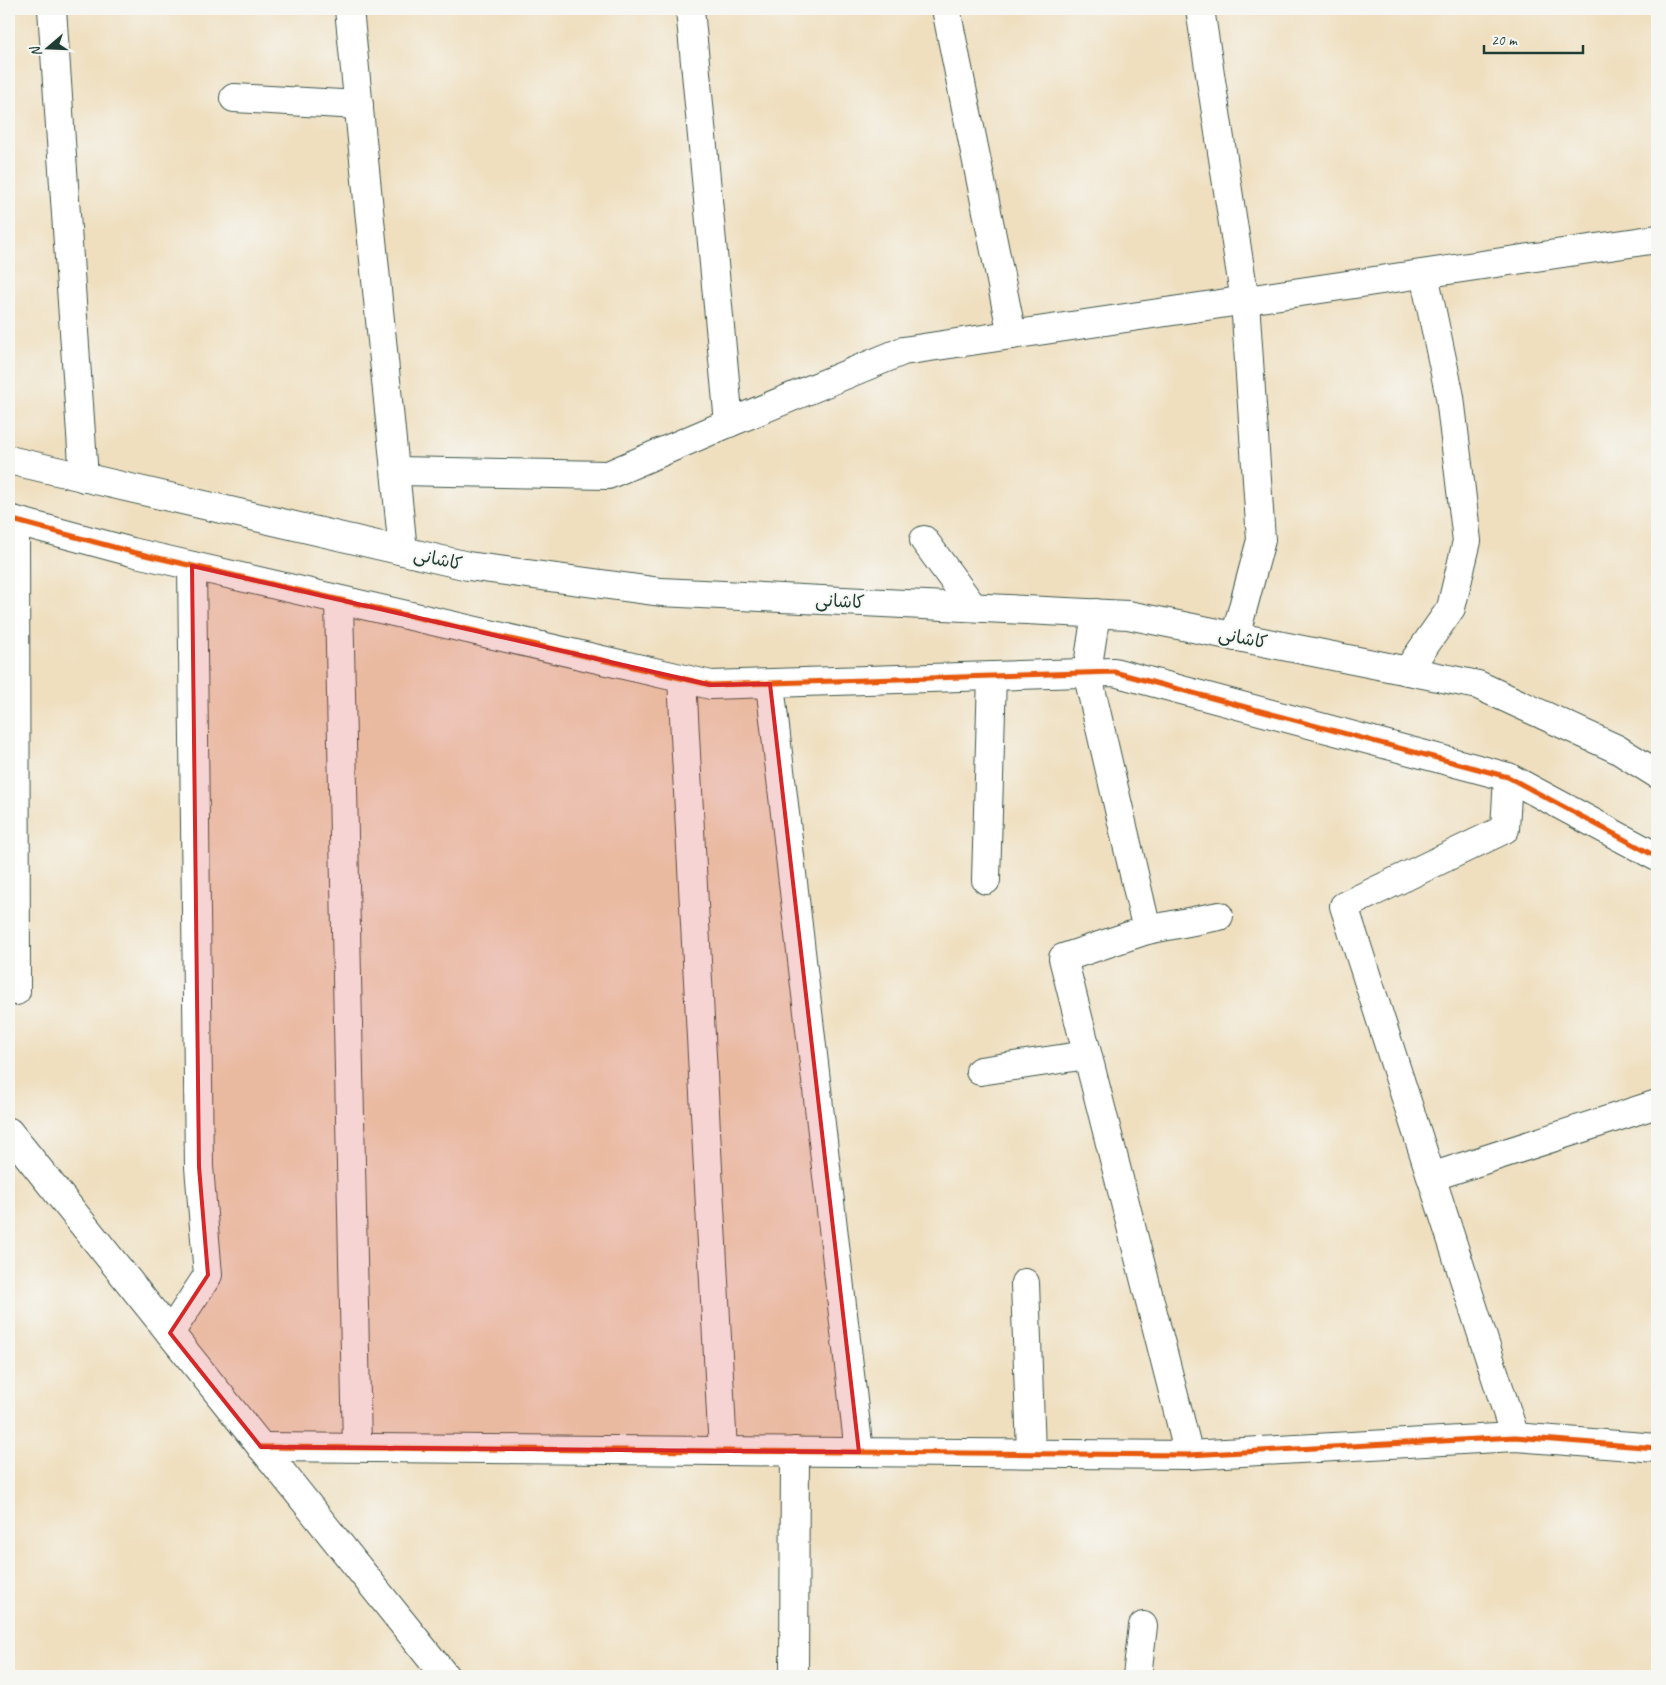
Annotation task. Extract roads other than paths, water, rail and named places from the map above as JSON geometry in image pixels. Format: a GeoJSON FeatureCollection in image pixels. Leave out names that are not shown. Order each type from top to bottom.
{"type":"FeatureCollection","features":[{"type":"Feature","properties":{"kind":"street"},"geometry":{"type":"LineString","coordinates":[[52,9],[84,478]]}},
{"type":"Feature","properties":{"kind":"street"},"geometry":{"type":"LineString","coordinates":[[349,9],[403,551]]}},
{"type":"Feature","properties":{"kind":"street"},"geometry":{"type":"LineString","coordinates":[[690,9],[729,423]]}},
{"type":"Feature","properties":{"kind":"street"},"geometry":{"type":"LineString","coordinates":[[946,9],[1012,335]]}},
{"type":"Feature","properties":{"kind":"street"},"geometry":{"type":"LineString","coordinates":[[1200,9],[1245,301],[1261,540],[1235,637]]}},
{"type":"Feature","properties":{"kind":"street"},"geometry":{"type":"LineString","coordinates":[[234,98],[358,105]]}},
{"type":"Feature","properties":{"kind":"street"},"geometry":{"type":"LineString","coordinates":[[396,471],[608,475],[729,423],[904,352],[1657,239]]}},
{"type":"Feature","properties":{"kind":"street"},"geometry":{"type":"LineString","coordinates":[[1407,671],[1451,608],[1467,541],[1450,397],[1424,274]]}},
{"type":"Feature","properties":{"kind":"street","name":"کاشانی"},"geometry":{"type":"LineString","coordinates":[[9,460],[468,566],[660,592],[1128,615],[1478,685],[1617,749],[1657,774]]}},
{"type":"Feature","properties":{"kind":"street"},"geometry":{"type":"LineString","coordinates":[[16,991],[12,520],[132,552],[711,686],[1114,672],[1508,777],[1657,857]]}},
{"type":"Feature","properties":{"kind":"street"},"geometry":{"type":"LineString","coordinates":[[924,540],[973,607]]}},
{"type":"Feature","properties":{"kind":"street"},"geometry":{"type":"LineString","coordinates":[[170,1333],[208,1275],[199,1167],[192,566]]}},
{"type":"Feature","properties":{"kind":"street"},"geometry":{"type":"LineString","coordinates":[[340,600],[357,1447]]}},
{"type":"Feature","properties":{"kind":"street"},"geometry":{"type":"LineString","coordinates":[[1096,613],[1088,672],[1146,930]]}},
{"type":"Feature","properties":{"kind":"street"},"geometry":{"type":"LineString","coordinates":[[986,880],[992,676]]}},
{"type":"Feature","properties":{"kind":"street"},"geometry":{"type":"LineString","coordinates":[[682,679],[723,1451]]}},
{"type":"Feature","properties":{"kind":"street"},"geometry":{"type":"LineString","coordinates":[[770,684],[859,1452]]}},
{"type":"Feature","properties":{"kind":"street"},"geometry":{"type":"LineString","coordinates":[[1508,777],[1505,829],[1344,906],[1515,1437]]}},
{"type":"Feature","properties":{"kind":"street"},"geometry":{"type":"LineString","coordinates":[[1189,1455],[1063,958],[1146,930],[1219,916]]}},
{"type":"Feature","properties":{"kind":"street"},"geometry":{"type":"LineString","coordinates":[[980,1071],[1087,1055]]}},
{"type":"Feature","properties":{"kind":"street"},"geometry":{"type":"LineString","coordinates":[[1431,1177],[1657,1104]]}},
{"type":"Feature","properties":{"kind":"street"},"geometry":{"type":"LineString","coordinates":[[9,1132],[445,1676]]}},
{"type":"Feature","properties":{"kind":"street"},"geometry":{"type":"LineString","coordinates":[[1025,1284],[1032,1454]]}},
{"type":"Feature","properties":{"kind":"street"},"geometry":{"type":"LineString","coordinates":[[261,1446],[1189,1455],[1515,1437],[1657,1448]]}},
{"type":"Feature","properties":{"kind":"street"},"geometry":{"type":"LineString","coordinates":[[794,1676],[795,1451]]}},
{"type":"Feature","properties":{"kind":"street"},"geometry":{"type":"LineString","coordinates":[[1137,1676],[1143,1626]]}}]}
